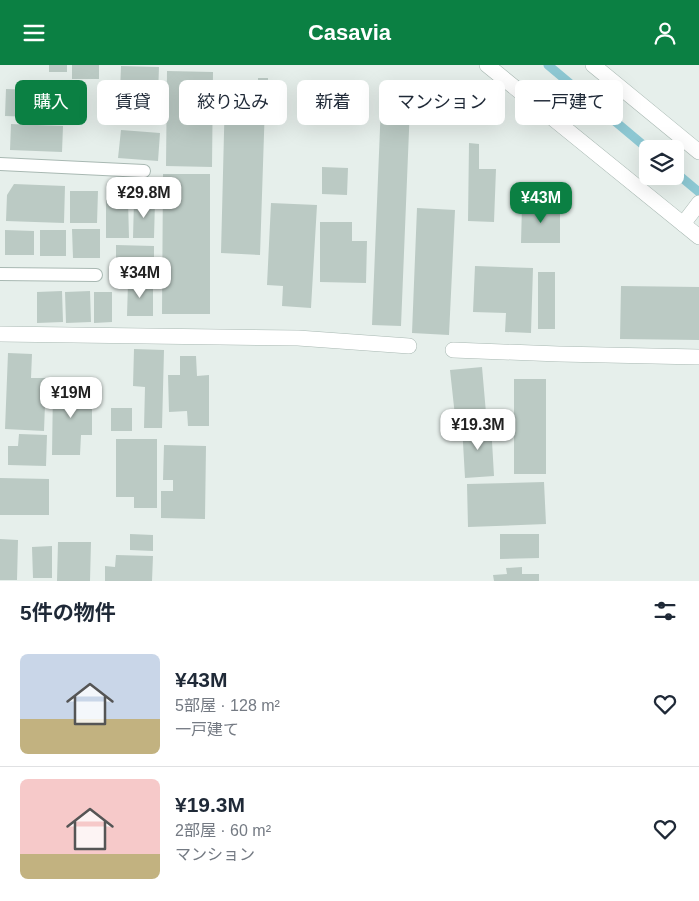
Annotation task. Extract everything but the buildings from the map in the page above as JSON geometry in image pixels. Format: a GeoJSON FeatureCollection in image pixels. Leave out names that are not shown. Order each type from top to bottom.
{"type":"FeatureCollection","features":[{"type":"Feature","properties":{"kind":"street"},"geometry":{"type":"LineString","coordinates":[[488,65],[699,237]]}},
{"type":"Feature","properties":{"kind":"street"},"geometry":{"type":"LineString","coordinates":[[594,65],[699,152]]}},
{"type":"Feature","properties":{"kind":"street"},"geometry":{"type":"LineString","coordinates":[[683,224],[698,204]]}},
{"type":"Feature","properties":{"kind":"street"},"geometry":{"type":"LineString","coordinates":[[0,334],[298,338],[409,346]]}},
{"type":"Feature","properties":{"kind":"street"},"geometry":{"type":"LineString","coordinates":[[453,350],[699,357]]}},
{"type":"Feature","properties":{"kind":"lane"},"geometry":{"type":"LineString","coordinates":[[0,164],[144,171]]}},
{"type":"Feature","properties":{"kind":"lane"},"geometry":{"type":"LineString","coordinates":[[0,274],[96,275]]}},
{"type":"Feature","properties":{"kind":"waterway"},"geometry":{"type":"LineString","coordinates":[[548,65],[639,141]]}},
{"type":"Feature","properties":{"kind":"waterway"},"geometry":{"type":"LineString","coordinates":[[684,180],[699,192]]}}]}
